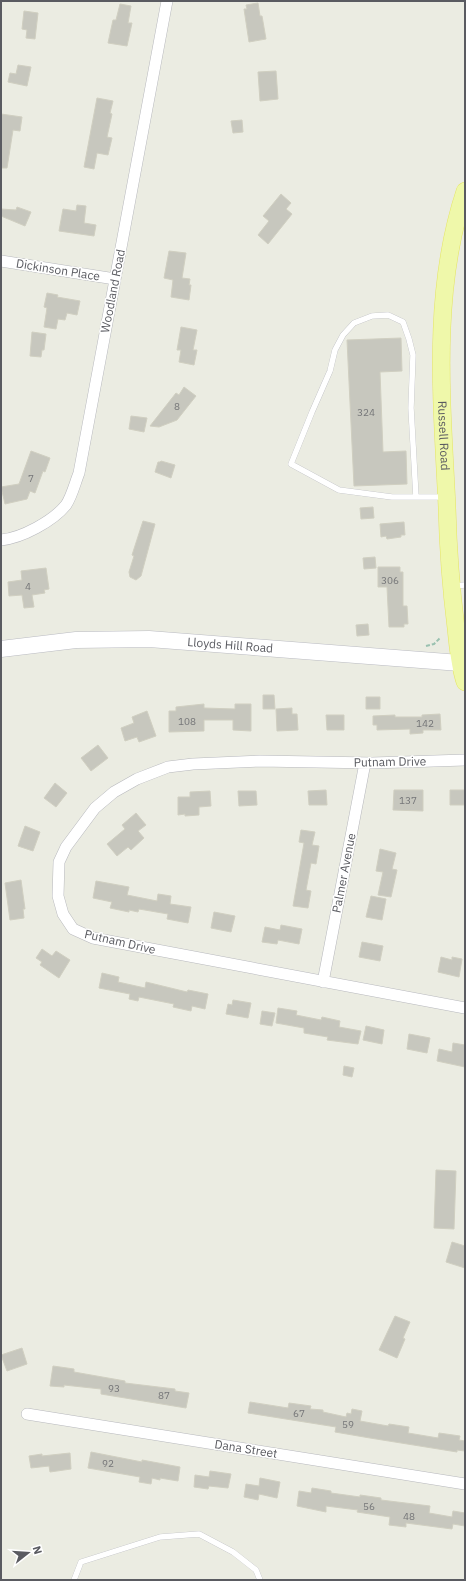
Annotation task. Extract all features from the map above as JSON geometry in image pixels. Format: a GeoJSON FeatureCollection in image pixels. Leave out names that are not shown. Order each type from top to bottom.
{"type":"FeatureCollection","features":[{"type":"Feature","properties":{"kind":"main road","name":"Russell Road"},"geometry":{"type":"LineString","coordinates":[[465,191],[454,231],[448,265],[443,312],[442,344],[446,497],[458,586],[460,663],[465,682]]}},
{"type":"Feature","properties":{"kind":"main road","name":"Lloyds Hill Road"},"geometry":{"type":"LineString","coordinates":[[1,649],[76,640],[149,639],[460,663]]}},
{"type":"Feature","properties":{"kind":"street","name":"Woodland Road"},"geometry":{"type":"LineString","coordinates":[[1,540],[30,532],[48,521],[65,505],[71,496],[79,473],[167,1]]}},
{"type":"Feature","properties":{"kind":"street","name":"Dickinson Place"},"geometry":{"type":"LineString","coordinates":[[1,261],[115,279]]}},
{"type":"Feature","properties":{"kind":"street","name":"Putnam Drive"},"geometry":{"type":"LineString","coordinates":[[465,760],[365,763],[260,761],[180,765],[162,769],[125,785],[100,803],[66,847],[60,862],[58,886],[60,905],[67,922],[79,932],[93,938],[465,1008]]}},
{"type":"Feature","properties":{"kind":"street","name":"Palmer Avenue"},"geometry":{"type":"LineString","coordinates":[[323,982],[365,763]]}},
{"type":"Feature","properties":{"kind":"street","name":"Dana Street"},"geometry":{"type":"LineString","coordinates":[[27,1414],[465,1484]]}},
{"type":"Feature","properties":{"kind":"lane"},"geometry":{"type":"LineString","coordinates":[[416,497],[411,408],[413,355],[403,322],[388,315],[372,316],[354,323],[343,335],[336,350],[330,372],[291,464],[339,490],[392,497],[416,497],[446,497]]}},
{"type":"Feature","properties":{"kind":"lane"},"geometry":{"type":"LineString","coordinates":[[74,1580],[82,1562],[160,1537],[199,1534],[233,1552],[256,1570],[260,1580]]}},
{"type":"Feature","properties":{"kind":"building"},"geometry":{"type":"Polygon","coordinates":[[[258,3],[266,39],[249,42],[244,9],[247,9],[246,5],[258,3]]]}},
{"type":"Feature","properties":{"kind":"building"},"geometry":{"type":"Polygon","coordinates":[[[120,4],[131,6],[128,23],[132,23],[127,46],[108,43],[113,20],[116,20],[120,4]]]}},
{"type":"Feature","properties":{"kind":"building"},"geometry":{"type":"Polygon","coordinates":[[[24,11],[38,13],[35,39],[26,38],[27,30],[22,29],[24,11]]]}},
{"type":"Feature","properties":{"kind":"building"},"geometry":{"type":"Polygon","coordinates":[[[18,65],[31,67],[27,86],[8,82],[10,73],[16,74],[18,65]]]}},
{"type":"Feature","properties":{"kind":"building"},"geometry":{"type":"Polygon","coordinates":[[[276,71],[278,99],[260,101],[258,72],[276,71]]]}},
{"type":"Feature","properties":{"kind":"building"},"geometry":{"type":"Polygon","coordinates":[[[97,98],[113,101],[107,137],[112,138],[108,155],[97,153],[94,169],[84,167],[97,98]]]}},
{"type":"Feature","properties":{"kind":"building"},"geometry":{"type":"Polygon","coordinates":[[[1,114],[22,117],[20,131],[13,130],[7,168],[1,168],[1,114]]]}},
{"type":"Feature","properties":{"kind":"building"},"geometry":{"type":"Polygon","coordinates":[[[242,120],[243,132],[233,133],[231,121],[242,120]]]}},
{"type":"Feature","properties":{"kind":"building"},"geometry":{"type":"Polygon","coordinates":[[[281,194],[291,203],[286,209],[292,214],[268,244],[258,235],[269,221],[263,216],[281,194]]]}},
{"type":"Feature","properties":{"kind":"building"},"geometry":{"type":"Polygon","coordinates":[[[77,205],[86,206],[84,223],[96,225],[94,236],[59,231],[63,209],[76,211],[77,205]]]}},
{"type":"Feature","properties":{"kind":"building"},"geometry":{"type":"Polygon","coordinates":[[[17,207],[31,212],[25,226],[1,216],[1,209],[16,210],[17,207]]]}},
{"type":"Feature","properties":{"kind":"building"},"geometry":{"type":"Polygon","coordinates":[[[169,251],[186,253],[182,278],[190,279],[189,285],[191,285],[189,300],[171,297],[173,280],[164,278],[169,251]]]}},
{"type":"Feature","properties":{"kind":"building"},"geometry":{"type":"Polygon","coordinates":[[[47,293],[58,295],[57,297],[80,301],[77,315],[67,313],[65,320],[58,319],[56,329],[44,327],[47,308],[44,307],[47,293]]]}},
{"type":"Feature","properties":{"kind":"building"},"geometry":{"type":"Polygon","coordinates":[[[181,327],[197,330],[193,350],[197,350],[194,365],[179,362],[181,350],[177,350],[181,327]]]}},
{"type":"Feature","properties":{"kind":"building"},"geometry":{"type":"Polygon","coordinates":[[[32,332],[46,334],[44,350],[42,350],[41,357],[30,356],[32,332]]]}},
{"type":"Feature","properties":{"kind":"building"},"geometry":{"type":"Polygon","coordinates":[[[401,338],[402,371],[380,372],[383,452],[406,451],[407,484],[354,486],[347,340],[401,338]]]}},
{"type":"Feature","properties":{"kind":"building"},"geometry":{"type":"Polygon","coordinates":[[[184,387],[196,396],[177,420],[159,427],[150,426],[176,393],[179,395],[184,387]]]}},
{"type":"Feature","properties":{"kind":"building"},"geometry":{"type":"Polygon","coordinates":[[[131,416],[147,418],[144,432],[129,429],[131,416]]]}},
{"type":"Feature","properties":{"kind":"building"},"geometry":{"type":"Polygon","coordinates":[[[31,451],[50,458],[45,472],[43,471],[35,493],[30,491],[27,499],[5,504],[1,487],[19,484],[31,451]]]}},
{"type":"Feature","properties":{"kind":"building"},"geometry":{"type":"Polygon","coordinates":[[[161,461],[175,465],[171,478],[155,472],[158,462],[161,461]]]}},
{"type":"Feature","properties":{"kind":"building"},"geometry":{"type":"Polygon","coordinates":[[[373,507],[374,518],[361,519],[360,508],[373,507]]]}},
{"type":"Feature","properties":{"kind":"building"},"geometry":{"type":"Polygon","coordinates":[[[143,521],[155,524],[141,576],[136,580],[130,577],[129,572],[134,556],[132,555],[143,521]]]}},
{"type":"Feature","properties":{"kind":"building"},"geometry":{"type":"Polygon","coordinates":[[[404,522],[405,535],[387,539],[386,536],[381,537],[380,524],[404,522]]]}},
{"type":"Feature","properties":{"kind":"building"},"geometry":{"type":"Polygon","coordinates":[[[375,557],[376,568],[364,569],[363,558],[375,557]]]}},
{"type":"Feature","properties":{"kind":"building"},"geometry":{"type":"Polygon","coordinates":[[[378,567],[400,567],[400,572],[403,572],[403,606],[407,606],[408,624],[404,624],[404,627],[389,627],[387,587],[378,587],[378,567]]]}},
{"type":"Feature","properties":{"kind":"building"},"geometry":{"type":"Polygon","coordinates":[[[46,568],[49,589],[44,590],[45,593],[32,595],[34,607],[24,608],[22,595],[9,596],[8,582],[22,580],[21,571],[46,568]]]}},
{"type":"Feature","properties":{"kind":"building"},"geometry":{"type":"Polygon","coordinates":[[[368,624],[369,635],[357,636],[356,625],[368,624]]]}},
{"type":"Feature","properties":{"kind":"building"},"geometry":{"type":"Polygon","coordinates":[[[263,695],[274,695],[275,709],[263,709],[263,695]]]}},
{"type":"Feature","properties":{"kind":"building"},"geometry":{"type":"Polygon","coordinates":[[[366,697],[380,697],[380,709],[366,709],[366,697]]]}},
{"type":"Feature","properties":{"kind":"building"},"geometry":{"type":"Polygon","coordinates":[[[204,704],[204,708],[235,709],[235,704],[251,704],[251,731],[233,730],[233,720],[204,720],[204,731],[169,732],[169,711],[176,711],[176,707],[204,704]]]}},
{"type":"Feature","properties":{"kind":"building"},"geometry":{"type":"Polygon","coordinates":[[[292,708],[292,714],[297,714],[298,730],[277,731],[276,709],[292,708]]]}},
{"type":"Feature","properties":{"kind":"building"},"geometry":{"type":"Polygon","coordinates":[[[147,711],[156,736],[139,742],[137,737],[125,741],[121,728],[134,723],[132,717],[147,711]]]}},
{"type":"Feature","properties":{"kind":"building"},"geometry":{"type":"Polygon","coordinates":[[[440,714],[441,730],[423,730],[423,733],[410,734],[410,729],[377,730],[377,725],[373,725],[373,716],[395,715],[395,717],[422,717],[422,715],[440,714]]]}},
{"type":"Feature","properties":{"kind":"building"},"geometry":{"type":"Polygon","coordinates":[[[326,715],[344,715],[344,730],[327,730],[326,715]]]}},
{"type":"Feature","properties":{"kind":"building"},"geometry":{"type":"Polygon","coordinates":[[[98,745],[108,758],[91,771],[81,758],[98,745]]]}},
{"type":"Feature","properties":{"kind":"building"},"geometry":{"type":"Polygon","coordinates":[[[55,783],[67,793],[56,807],[44,798],[55,783]]]}},
{"type":"Feature","properties":{"kind":"building"},"geometry":{"type":"Polygon","coordinates":[[[326,790],[327,805],[309,805],[308,791],[326,790]]]}},
{"type":"Feature","properties":{"kind":"building"},"geometry":{"type":"Polygon","coordinates":[[[394,790],[423,790],[423,811],[393,810],[394,790]]]}},
{"type":"Feature","properties":{"kind":"building"},"geometry":{"type":"Polygon","coordinates":[[[450,790],[465,790],[465,805],[450,805],[450,790]]]}},
{"type":"Feature","properties":{"kind":"building"},"geometry":{"type":"Polygon","coordinates":[[[210,791],[211,806],[199,807],[199,815],[178,815],[178,797],[190,797],[190,792],[210,791]]]}},
{"type":"Feature","properties":{"kind":"building"},"geometry":{"type":"Polygon","coordinates":[[[238,791],[256,791],[257,805],[239,806],[238,791]]]}},
{"type":"Feature","properties":{"kind":"building"},"geometry":{"type":"Polygon","coordinates":[[[136,813],[146,825],[138,831],[144,838],[131,850],[128,847],[117,856],[107,844],[125,829],[122,825],[136,813]]]}},
{"type":"Feature","properties":{"kind":"building"},"geometry":{"type":"Polygon","coordinates":[[[25,826],[40,832],[33,851],[18,846],[25,826]]]}},
{"type":"Feature","properties":{"kind":"building"},"geometry":{"type":"Polygon","coordinates":[[[301,830],[315,832],[312,845],[319,846],[316,864],[311,863],[306,890],[311,891],[308,908],[293,906],[304,843],[299,842],[301,830]]]}},
{"type":"Feature","properties":{"kind":"building"},"geometry":{"type":"Polygon","coordinates":[[[380,849],[396,853],[392,869],[397,870],[391,897],[378,895],[383,872],[376,871],[380,849]]]}},
{"type":"Feature","properties":{"kind":"building"},"geometry":{"type":"Polygon","coordinates":[[[21,880],[25,909],[23,909],[24,918],[10,920],[5,883],[21,880]]]}},
{"type":"Feature","properties":{"kind":"building"},"geometry":{"type":"Polygon","coordinates":[[[96,881],[129,887],[127,895],[157,901],[158,894],[171,896],[170,904],[191,907],[188,923],[167,919],[168,914],[139,909],[138,912],[129,910],[129,912],[110,908],[112,902],[93,898],[96,881]]]}},
{"type":"Feature","properties":{"kind":"building"},"geometry":{"type":"Polygon","coordinates":[[[371,896],[386,899],[382,920],[366,917],[371,896]]]}},
{"type":"Feature","properties":{"kind":"building"},"geometry":{"type":"Polygon","coordinates":[[[214,912],[235,916],[231,932],[211,928],[214,912]]]}},
{"type":"Feature","properties":{"kind":"building"},"geometry":{"type":"Polygon","coordinates":[[[281,925],[302,929],[299,944],[278,940],[277,944],[262,942],[265,927],[280,930],[281,925]]]}},
{"type":"Feature","properties":{"kind":"building"},"geometry":{"type":"Polygon","coordinates":[[[362,942],[383,946],[380,961],[359,957],[362,942]]]}},
{"type":"Feature","properties":{"kind":"building"},"geometry":{"type":"Polygon","coordinates":[[[42,949],[52,956],[56,951],[70,960],[59,978],[40,965],[42,962],[36,958],[42,949]]]}},
{"type":"Feature","properties":{"kind":"building"},"geometry":{"type":"Polygon","coordinates":[[[441,957],[452,960],[452,957],[462,959],[459,977],[438,972],[441,957]]]}},
{"type":"Feature","properties":{"kind":"building"},"geometry":{"type":"Polygon","coordinates":[[[102,973],[119,977],[118,982],[145,988],[146,982],[187,992],[188,990],[208,994],[205,1009],[192,1006],[191,1011],[173,1007],[174,1004],[139,997],[138,1001],[129,999],[130,994],[99,988],[102,973]]]}},
{"type":"Feature","properties":{"kind":"building"},"geometry":{"type":"Polygon","coordinates":[[[233,1000],[251,1003],[248,1018],[226,1014],[228,1004],[232,1005],[233,1000]]]}},
{"type":"Feature","properties":{"kind":"building"},"geometry":{"type":"Polygon","coordinates":[[[278,1008],[297,1011],[296,1015],[321,1020],[322,1017],[340,1021],[339,1027],[361,1031],[358,1044],[327,1040],[328,1037],[304,1033],[304,1028],[276,1023],[278,1008]]]}},
{"type":"Feature","properties":{"kind":"building"},"geometry":{"type":"Polygon","coordinates":[[[262,1011],[275,1013],[272,1026],[260,1024],[262,1011]]]}},
{"type":"Feature","properties":{"kind":"building"},"geometry":{"type":"Polygon","coordinates":[[[366,1026],[384,1030],[382,1044],[363,1040],[366,1026]]]}},
{"type":"Feature","properties":{"kind":"building"},"geometry":{"type":"Polygon","coordinates":[[[409,1034],[430,1038],[427,1053],[407,1049],[409,1034]]]}},
{"type":"Feature","properties":{"kind":"building"},"geometry":{"type":"Polygon","coordinates":[[[453,1043],[465,1045],[465,1067],[437,1061],[439,1049],[452,1052],[453,1043]]]}},
{"type":"Feature","properties":{"kind":"building"},"geometry":{"type":"Polygon","coordinates":[[[344,1066],[354,1068],[352,1077],[343,1075],[344,1066]]]}},
{"type":"Feature","properties":{"kind":"building"},"geometry":{"type":"Polygon","coordinates":[[[436,1170],[456,1171],[454,1229],[434,1228],[436,1170]]]}},
{"type":"Feature","properties":{"kind":"building"},"geometry":{"type":"Polygon","coordinates":[[[452,1242],[465,1246],[465,1268],[446,1262],[452,1242]]]}},
{"type":"Feature","properties":{"kind":"building"},"geometry":{"type":"Polygon","coordinates":[[[395,1316],[410,1322],[397,1358],[379,1350],[395,1316]]]}},
{"type":"Feature","properties":{"kind":"building"},"geometry":{"type":"Polygon","coordinates":[[[22,1348],[27,1364],[7,1371],[1,1355],[22,1348]]]}},
{"type":"Feature","properties":{"kind":"building"},"geometry":{"type":"Polygon","coordinates":[[[53,1366],[74,1369],[74,1372],[125,1381],[125,1383],[175,1389],[175,1391],[189,1393],[186,1408],[101,1394],[101,1389],[64,1385],[64,1387],[50,1386],[53,1366]]]}},
{"type":"Feature","properties":{"kind":"building"},"geometry":{"type":"Polygon","coordinates":[[[250,1402],[288,1408],[289,1403],[311,1406],[310,1409],[323,1410],[323,1412],[346,1417],[347,1413],[351,1414],[352,1409],[362,1411],[360,1421],[388,1426],[389,1424],[409,1427],[408,1433],[438,1438],[439,1433],[460,1436],[459,1440],[465,1441],[465,1451],[457,1450],[457,1452],[335,1432],[336,1427],[248,1413],[250,1402]]]}},
{"type":"Feature","properties":{"kind":"building"},"geometry":{"type":"Polygon","coordinates":[[[91,1452],[142,1462],[142,1460],[180,1467],[178,1481],[152,1478],[151,1484],[139,1482],[140,1477],[88,1468],[91,1452]]]}},
{"type":"Feature","properties":{"kind":"building"},"geometry":{"type":"Polygon","coordinates":[[[70,1453],[71,1469],[50,1472],[49,1466],[31,1468],[29,1456],[70,1453]]]}},
{"type":"Feature","properties":{"kind":"building"},"geometry":{"type":"Polygon","coordinates":[[[210,1471],[231,1474],[228,1488],[209,1486],[208,1489],[194,1487],[195,1475],[209,1477],[210,1471]]]}},
{"type":"Feature","properties":{"kind":"building"},"geometry":{"type":"Polygon","coordinates":[[[260,1478],[280,1482],[277,1498],[259,1494],[258,1500],[244,1497],[246,1484],[259,1486],[260,1478]]]}},
{"type":"Feature","properties":{"kind":"building"},"geometry":{"type":"Polygon","coordinates":[[[312,1488],[331,1491],[331,1493],[360,1497],[360,1495],[381,1498],[381,1500],[430,1506],[429,1513],[452,1517],[453,1511],[465,1513],[465,1526],[453,1524],[452,1529],[406,1523],[406,1527],[389,1525],[390,1517],[357,1512],[358,1510],[326,1506],[326,1512],[297,1506],[299,1491],[311,1493],[312,1488]]]}}]}
